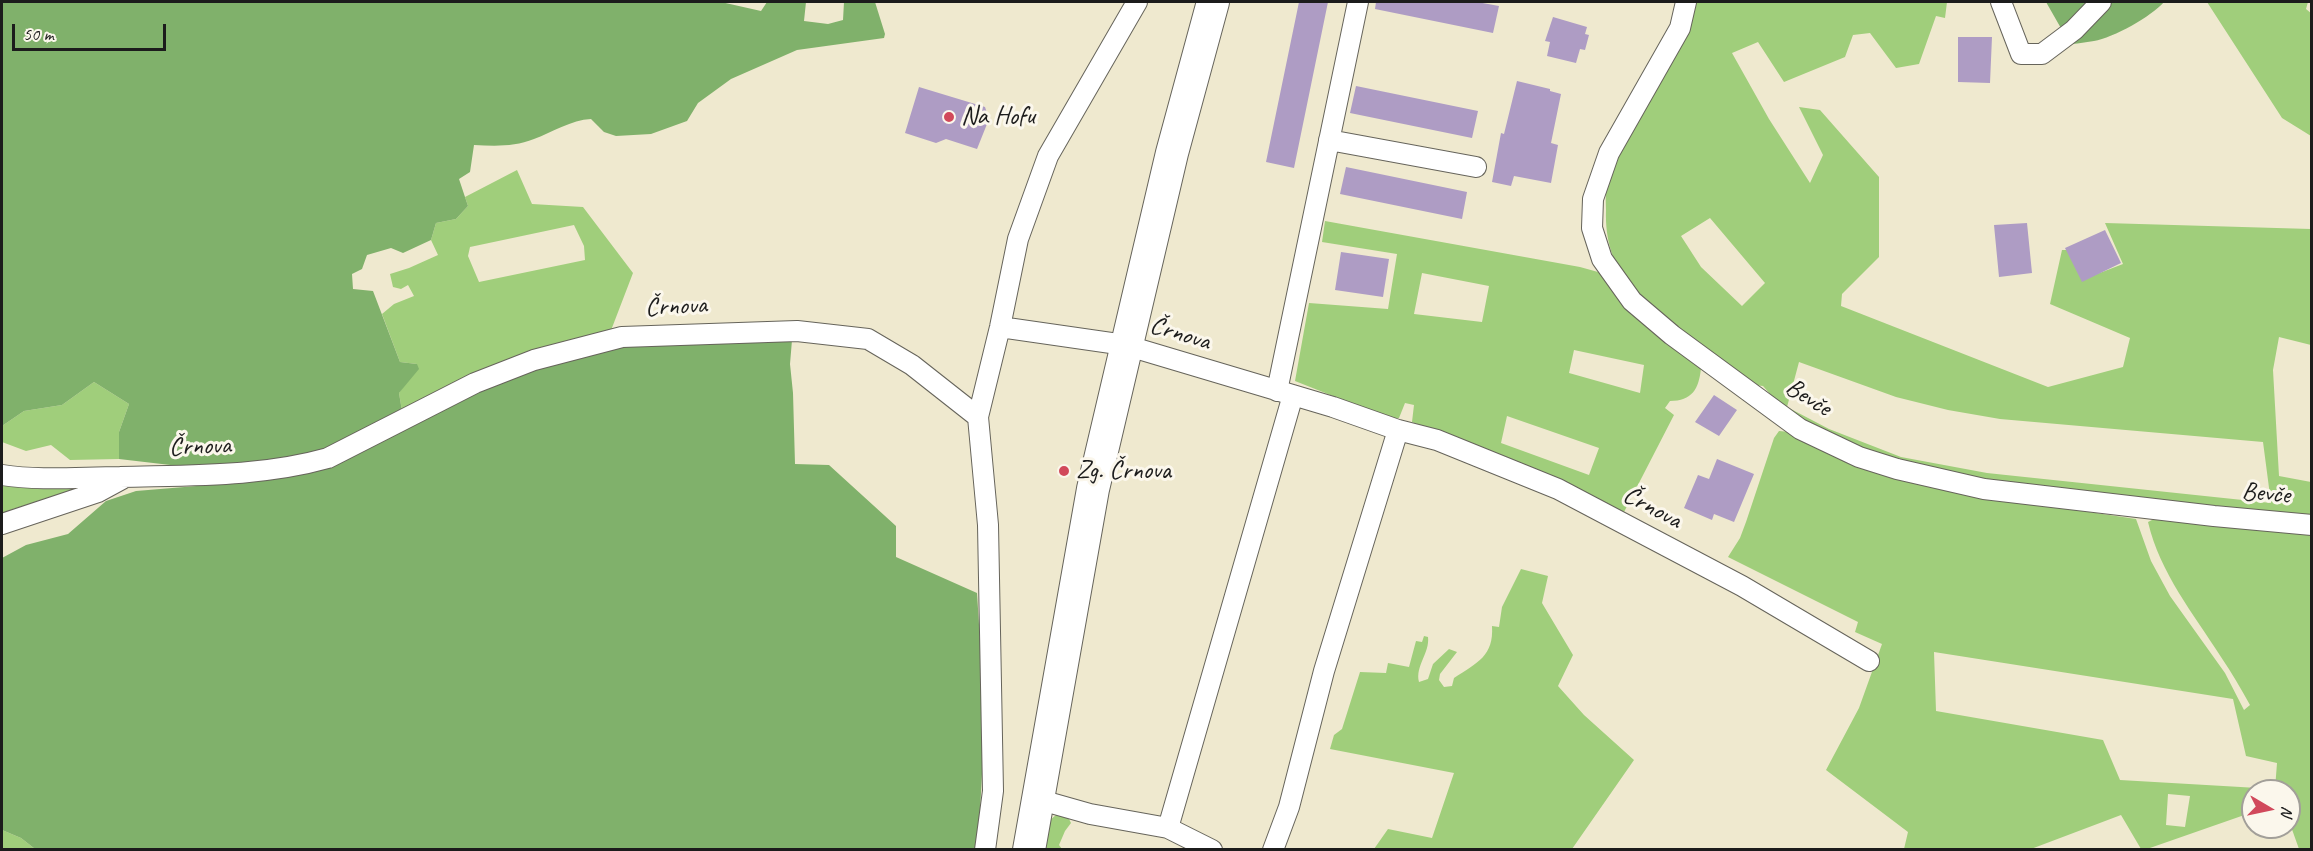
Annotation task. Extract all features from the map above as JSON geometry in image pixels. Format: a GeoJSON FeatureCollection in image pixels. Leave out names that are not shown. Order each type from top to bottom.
{"type":"FeatureCollection","features":[{"type":"Feature","properties":{"kind":"main road"},"geometry":{"type":"LineString","coordinates":[[1029,849],[1036,799],[1093,489],[1125,345],[1214,2]]}},
{"type":"Feature","properties":{"kind":"street"},"geometry":{"type":"LineString","coordinates":[[985,849],[993,780],[988,525],[978,417],[1018,239],[1048,156],[1137,2]]}},
{"type":"Feature","properties":{"kind":"street"},"geometry":{"type":"LineString","coordinates":[[1168,828],[1285,393],[1329,140],[1358,2]]}},
{"type":"Feature","properties":{"kind":"street","name":"Bevče"},"geometry":{"type":"LineString","coordinates":[[1686,2],[1680,28],[1609,153],[1593,199],[1592,228],[1602,259],[1632,301],[1672,335],[1800,429],[1859,457],[1897,469],[1984,489],[2312,525]]}},
{"type":"Feature","properties":{"kind":"street"},"geometry":{"type":"LineString","coordinates":[[2001,2],[2021,54],[2042,54],[2074,30],[2101,2]]}},
{"type":"Feature","properties":{"kind":"street"},"geometry":{"type":"LineString","coordinates":[[1329,140],[1476,167]]}},
{"type":"Feature","properties":{"kind":"street","name":"Črnova"},"geometry":{"type":"LineString","coordinates":[[1000,327],[1125,345],[1437,440],[1558,489],[1742,586],[1869,661]]}},
{"type":"Feature","properties":{"kind":"street","name":"Črnova"},"geometry":{"type":"LineString","coordinates":[[2,475],[14,477],[127,476],[272,471],[319,461],[475,382],[534,360],[622,337],[797,331],[867,339],[912,365],[978,417]]}},
{"type":"Feature","properties":{"kind":"street"},"geometry":{"type":"LineString","coordinates":[[1273,849],[1289,807],[1324,671],[1398,430]]}},
{"type":"Feature","properties":{"kind":"street"},"geometry":{"type":"LineString","coordinates":[[2,524],[98,492],[127,476]]}},
{"type":"Feature","properties":{"kind":"street"},"geometry":{"type":"LineString","coordinates":[[1036,799],[1090,814],[1168,828],[1212,849]]}},
{"type":"Feature","properties":{"kind":"green space"},"geometry":{"type":"Polygon","coordinates":[[[2,2],[721,2],[761,11],[767,2],[806,2],[804,21],[828,24],[843,20],[844,2],[875,2],[885,34],[884,38],[797,50],[731,79],[698,103],[687,121],[651,134],[616,136],[604,132],[591,119],[569,124],[534,139],[512,145],[474,145],[470,172],[459,179],[468,206],[456,219],[436,223],[431,240],[403,253],[391,248],[367,255],[362,269],[352,274],[353,289],[373,291],[400,362],[417,364],[419,369],[399,393],[402,411],[329,448],[296,458],[196,468],[119,459],[119,432],[129,404],[94,382],[62,405],[24,411],[2,426],[2,2]]]}},
{"type":"Feature","properties":{"kind":"green space"},"geometry":{"type":"Polygon","coordinates":[[[1694,2],[1947,2],[1945,18],[1936,16],[1919,64],[1896,68],[1870,33],[1853,35],[1845,57],[1784,82],[1758,42],[1732,53],[1769,119],[1810,183],[1823,155],[1799,107],[1820,110],[1879,177],[1879,257],[1842,294],[1841,306],[2048,387],[2123,367],[2130,338],[2050,304],[2062,250],[2067,250],[2084,279],[2123,264],[2105,223],[2311,229],[2311,345],[2279,337],[2273,370],[2279,476],[2311,482],[2311,517],[1985,482],[1876,455],[1786,412],[1763,386],[1745,384],[1638,295],[1618,266],[1611,250],[1607,231],[1606,193],[1613,169],[1630,133],[1671,61],[1694,2]],[[1710,218],[1681,236],[1701,267],[1742,306],[1765,283],[1710,218]],[[1799,362],[1787,407],[1829,429],[1901,457],[1987,473],[2271,503],[2263,442],[2000,419],[1948,410],[1896,397],[1799,362]]]}},
{"type":"Feature","properties":{"kind":"green space"},"geometry":{"type":"Polygon","coordinates":[[[2046,2],[2164,2],[2142,20],[2111,36],[2094,41],[2060,45],[2062,30],[2046,2]]]}},
{"type":"Feature","properties":{"kind":"green space"},"geometry":{"type":"Polygon","coordinates":[[[2207,2],[2308,2],[2306,9],[2312,14],[2311,136],[2282,118],[2207,2]]]}},
{"type":"Feature","properties":{"kind":"green space"},"geometry":{"type":"Polygon","coordinates":[[[517,170],[532,204],[583,207],[633,273],[610,333],[402,411],[399,393],[417,364],[400,362],[382,314],[394,304],[414,296],[408,285],[401,289],[393,287],[390,274],[438,255],[431,240],[436,223],[456,219],[468,206],[465,197],[517,170]],[[574,225],[470,247],[468,256],[479,282],[585,260],[584,246],[574,225]]]}},
{"type":"Feature","properties":{"kind":"green space"},"geometry":{"type":"Polygon","coordinates":[[[1325,221],[1598,272],[1701,368],[1693,392],[1684,399],[1670,401],[1665,408],[1674,415],[1624,512],[1562,481],[1412,422],[1414,405],[1405,403],[1399,418],[1391,419],[1295,381],[1309,303],[1388,309],[1397,254],[1322,242],[1325,221]],[[1422,273],[1414,314],[1482,322],[1489,286],[1422,273]],[[1574,350],[1569,373],[1640,393],[1644,365],[1574,350]],[[1507,416],[1501,443],[1589,475],[1599,448],[1507,416]]]}},
{"type":"Feature","properties":{"kind":"green space"},"geometry":{"type":"Polygon","coordinates":[[[792,340],[790,364],[795,464],[829,465],[896,526],[896,557],[977,593],[985,718],[978,849],[35,849],[21,838],[2,830],[2,558],[26,545],[68,534],[106,501],[136,491],[269,480],[315,472],[521,371],[614,345],[792,340]]]}},
{"type":"Feature","properties":{"kind":"green space"},"geometry":{"type":"Polygon","coordinates":[[[94,382],[129,404],[119,432],[119,459],[70,460],[51,445],[26,451],[2,442],[2,426],[24,411],[62,405],[94,382]]]}},
{"type":"Feature","properties":{"kind":"green space"},"geometry":{"type":"Polygon","coordinates":[[[1779,431],[1790,432],[1989,497],[2136,519],[2151,561],[2170,596],[2225,673],[2244,710],[2250,705],[2169,576],[2153,541],[2148,522],[2154,519],[2311,531],[2311,849],[2299,849],[2295,839],[2301,839],[2301,779],[2276,779],[2277,763],[2246,756],[2233,699],[1934,652],[1936,711],[2103,740],[2120,780],[2241,787],[2241,816],[2147,849],[2141,849],[2121,815],[2031,849],[1904,849],[1908,832],[1826,770],[1859,708],[1882,644],[1855,632],[1858,622],[1728,557],[1740,538],[1774,438],[1779,431]],[[2168,794],[2166,825],[2185,827],[2190,796],[2168,794]]]}},
{"type":"Feature","properties":{"kind":"green space"},"geometry":{"type":"Polygon","coordinates":[[[107,482],[2,514],[2,486],[34,487],[107,482]]]}},
{"type":"Feature","properties":{"kind":"green space"},"geometry":{"type":"Polygon","coordinates":[[[1521,569],[1548,576],[1542,603],[1573,655],[1558,686],[1584,715],[1634,760],[1572,849],[1374,849],[1388,829],[1432,838],[1454,773],[1330,749],[1334,735],[1342,729],[1360,672],[1386,673],[1388,663],[1409,667],[1416,641],[1422,642],[1424,636],[1428,637],[1428,643],[1419,670],[1419,682],[1428,679],[1433,664],[1449,649],[1457,652],[1440,674],[1439,680],[1444,687],[1452,686],[1454,678],[1477,663],[1487,652],[1492,636],[1492,626],[1499,627],[1502,607],[1521,569]]]}},
{"type":"Feature","properties":{"kind":"green space"},"geometry":{"type":"Polygon","coordinates":[[[1056,815],[1067,815],[1071,823],[1059,845],[1062,849],[1046,850],[1050,820],[1056,815]]]}},
{"type":"Feature","properties":{"kind":"green space"},"geometry":{"type":"Polygon","coordinates":[[[2,830],[21,838],[35,849],[2,849],[2,830]]]}},
{"type":"Feature","properties":{"kind":"building"},"geometry":{"type":"Polygon","coordinates":[[[1299,2],[1328,2],[1294,168],[1266,162],[1299,2]]]}},
{"type":"Feature","properties":{"kind":"building"},"geometry":{"type":"Polygon","coordinates":[[[1376,2],[1477,2],[1499,6],[1493,33],[1375,9],[1376,2]]]}},
{"type":"Feature","properties":{"kind":"building"},"geometry":{"type":"Polygon","coordinates":[[[1553,17],[1587,27],[1585,34],[1589,35],[1585,50],[1580,49],[1576,63],[1547,56],[1550,42],[1545,41],[1553,17]]]}},
{"type":"Feature","properties":{"kind":"building"},"geometry":{"type":"Polygon","coordinates":[[[1958,37],[1992,37],[1990,83],[1958,82],[1958,37]]]}},
{"type":"Feature","properties":{"kind":"building"},"geometry":{"type":"Polygon","coordinates":[[[1517,81],[1561,94],[1551,143],[1558,145],[1551,183],[1514,176],[1511,186],[1492,182],[1501,133],[1504,134],[1517,81]]]}},
{"type":"Feature","properties":{"kind":"building"},"geometry":{"type":"Polygon","coordinates":[[[1356,86],[1478,111],[1472,138],[1350,113],[1356,86]]]}},
{"type":"Feature","properties":{"kind":"building","name":"Na Hofu"},"geometry":{"type":"Polygon","coordinates":[[[919,87],[985,107],[989,119],[977,149],[946,139],[936,143],[905,133],[919,87]]]}},
{"type":"Feature","properties":{"kind":"building"},"geometry":{"type":"Polygon","coordinates":[[[1346,167],[1467,192],[1462,219],[1340,194],[1346,167]]]}},
{"type":"Feature","properties":{"kind":"building"},"geometry":{"type":"Polygon","coordinates":[[[2027,223],[2032,273],[1999,277],[1994,225],[2027,223]]]}},
{"type":"Feature","properties":{"kind":"building"},"geometry":{"type":"Polygon","coordinates":[[[2105,230],[2121,263],[2082,282],[2065,248],[2105,230]]]}},
{"type":"Feature","properties":{"kind":"building"},"geometry":{"type":"Polygon","coordinates":[[[1341,252],[1389,259],[1383,297],[1335,290],[1341,252]]]}},
{"type":"Feature","properties":{"kind":"building"},"geometry":{"type":"Polygon","coordinates":[[[1714,395],[1737,410],[1719,436],[1695,422],[1714,395]]]}},
{"type":"Feature","properties":{"kind":"building"},"geometry":{"type":"Polygon","coordinates":[[[1717,459],[1754,474],[1734,522],[1714,514],[1712,520],[1684,508],[1698,475],[1709,479],[1717,459]]]}},
{"type":"Feature","properties":{"kind":"place","name":"Na Hofu"},"geometry":{"type":"Point","coordinates":[949,117]}},
{"type":"Feature","properties":{"kind":"place","name":"Zg. Črnova"},"geometry":{"type":"Point","coordinates":[1064,471]}}]}
